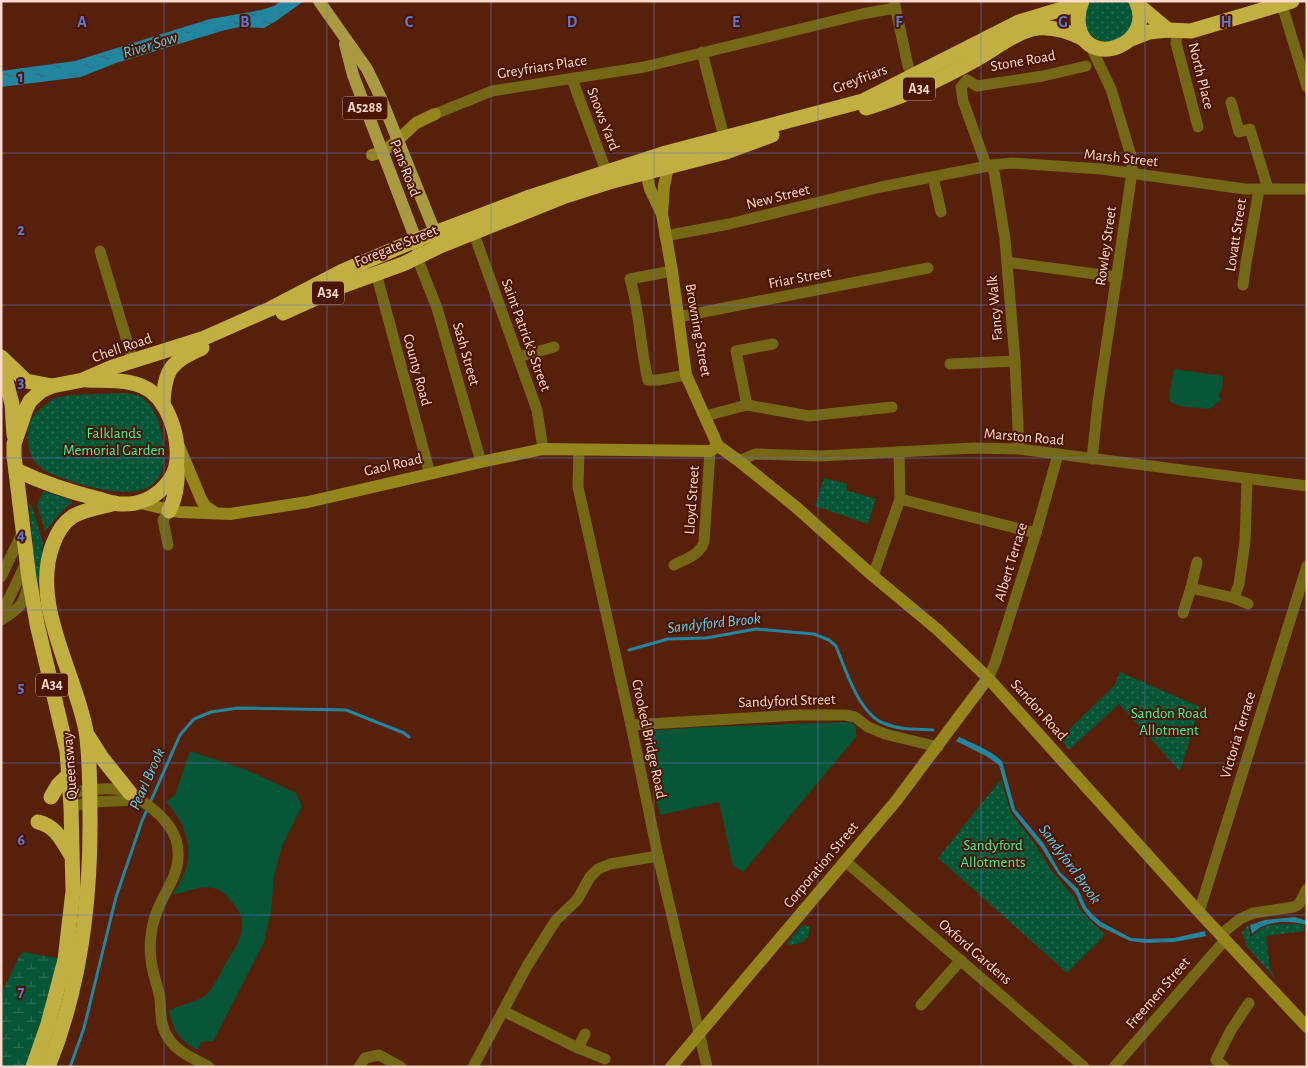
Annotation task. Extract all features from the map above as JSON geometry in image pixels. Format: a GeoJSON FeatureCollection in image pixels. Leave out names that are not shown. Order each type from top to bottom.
{"type":"FeatureCollection","features":[{"type":"Feature","properties":{"kind":"highway","name":"A34"},"geometry":{"type":"LineString","coordinates":[[1080,1],[1078,24],[1087,42],[1102,48],[1113,48],[1125,44],[1131,39],[1149,32],[1191,31],[1287,3]]}},
{"type":"Feature","properties":{"kind":"highway","name":"Greyfriars"},"geometry":{"type":"LineString","coordinates":[[644,166],[724,137],[863,100],[1019,22],[1072,6],[1080,1]]}},
{"type":"Feature","properties":{"kind":"highway"},"geometry":{"type":"LineString","coordinates":[[1137,3],[1173,30]]}},
{"type":"Feature","properties":{"kind":"highway"},"geometry":{"type":"LineString","coordinates":[[1131,39],[1139,24],[1140,15],[1137,3]]}},
{"type":"Feature","properties":{"kind":"highway","name":"Greyfriars"},"geometry":{"type":"LineString","coordinates":[[674,166],[726,152],[760,138],[876,105],[920,88],[975,60],[1020,33],[1034,29],[1049,28],[1070,32],[1087,42]]}},
{"type":"Feature","properties":{"kind":"highway"},"geometry":{"type":"LineString","coordinates":[[914,76],[923,80],[975,60]]}},
{"type":"Feature","properties":{"kind":"highway","name":"Foregate Street"},"geometry":{"type":"LineString","coordinates":[[163,405],[163,392],[168,375],[176,362],[185,356],[345,285],[419,256],[438,239],[499,208],[606,171],[644,166],[674,166]]}},
{"type":"Feature","properties":{"kind":"highway","name":"Foregate Street"},"geometry":{"type":"LineString","coordinates":[[202,339],[270,310],[343,271],[416,240],[474,234],[644,166]]}},
{"type":"Feature","properties":{"kind":"highway","name":"Chell Road"},"geometry":{"type":"LineString","coordinates":[[52,386],[83,380],[112,367],[202,339]]}},
{"type":"Feature","properties":{"kind":"highway"},"geometry":{"type":"LineString","coordinates":[[1,357],[26,381],[52,386]]}},
{"type":"Feature","properties":{"kind":"highway"},"geometry":{"type":"LineString","coordinates":[[1,362],[12,404],[16,470],[70,492],[120,504],[146,500],[158,494],[172,478],[177,465]]}},
{"type":"Feature","properties":{"kind":"highway"},"geometry":{"type":"LineString","coordinates":[[83,380],[121,381],[135,384],[153,392],[163,405],[176,440],[178,485],[170,511]]}},
{"type":"Feature","properties":{"kind":"highway"},"geometry":{"type":"LineString","coordinates":[[14,444],[30,401],[41,391],[52,386]]}},
{"type":"Feature","properties":{"kind":"highway","name":"Queensway"},"geometry":{"type":"LineString","coordinates":[[16,470],[29,578],[37,624],[67,751],[70,800],[73,891],[72,960],[66,1017],[48,1067]]}},
{"type":"Feature","properties":{"kind":"highway","name":"Queensway"},"geometry":{"type":"LineString","coordinates":[[33,1067],[72,960],[87,898],[90,846],[90,795],[86,733],[82,712],[51,614],[46,584],[48,570],[53,543],[66,521],[77,513],[115,503]]}},
{"type":"Feature","properties":{"kind":"highway"},"geometry":{"type":"LineString","coordinates":[[86,733],[102,758],[135,796]]}},
{"type":"Feature","properties":{"kind":"highway"},"geometry":{"type":"LineString","coordinates":[[51,797],[58,785],[68,775]]}},
{"type":"Feature","properties":{"kind":"highway"},"geometry":{"type":"LineString","coordinates":[[38,822],[47,824],[56,831],[72,857]]}},
{"type":"Feature","properties":{"kind":"main road","name":"Pans Road"},"geometry":{"type":"LineString","coordinates":[[319,1],[367,69],[438,239]]}},
{"type":"Feature","properties":{"kind":"main road","name":"Pans Road"},"geometry":{"type":"LineString","coordinates":[[342,35],[377,154],[416,240],[419,256]]}},
{"type":"Feature","properties":{"kind":"main road","name":"Greyfriars Place"},"geometry":{"type":"LineString","coordinates":[[377,154],[397,141],[416,123],[435,114]]}},
{"type":"Feature","properties":{"kind":"main road","name":"Browning Street"},"geometry":{"type":"LineString","coordinates":[[644,166],[650,189],[662,214]]}},
{"type":"Feature","properties":{"kind":"main road","name":"Browning Street"},"geometry":{"type":"LineString","coordinates":[[674,166],[664,186],[662,214],[665,236],[672,271],[686,375],[705,416],[714,448]]}},
{"type":"Feature","properties":{"kind":"main road"},"geometry":{"type":"LineString","coordinates":[[176,440],[201,500],[214,512]]}},
{"type":"Feature","properties":{"kind":"main road","name":"Gaol Road"},"geometry":{"type":"LineString","coordinates":[[136,502],[170,511],[230,514],[308,502],[543,449],[714,448]]}},
{"type":"Feature","properties":{"kind":"main road","name":"Sandon Road"},"geometry":{"type":"LineString","coordinates":[[714,448],[739,461],[797,508],[873,576],[938,630],[988,678],[1199,912],[1307,1026]]}},
{"type":"Feature","properties":{"kind":"main road","name":"Corporation Street"},"geometry":{"type":"LineString","coordinates":[[671,1067],[896,801],[988,678]]}},
{"type":"Feature","properties":{"kind":"street"},"geometry":{"type":"LineString","coordinates":[[1287,3],[1307,87]]}},
{"type":"Feature","properties":{"kind":"street","name":"Greyfriars Place"},"geometry":{"type":"LineString","coordinates":[[435,114],[492,91],[644,67],[895,5],[908,66],[914,76]]}},
{"type":"Feature","properties":{"kind":"street","name":"North Place"},"geometry":{"type":"LineString","coordinates":[[1173,30],[1198,127]]}},
{"type":"Feature","properties":{"kind":"street","name":"Rowley Street"},"geometry":{"type":"LineString","coordinates":[[1087,42],[1111,89],[1132,159],[1132,172],[1098,402],[1092,458]]}},
{"type":"Feature","properties":{"kind":"street"},"geometry":{"type":"LineString","coordinates":[[702,52],[724,137]]}},
{"type":"Feature","properties":{"kind":"street","name":"Fancy Walk"},"geometry":{"type":"LineString","coordinates":[[975,60],[964,74],[968,80],[961,88],[963,101],[989,165],[1005,239],[1015,361],[1019,449]]}},
{"type":"Feature","properties":{"kind":"street","name":"Stone Road"},"geometry":{"type":"LineString","coordinates":[[968,80],[977,86],[1044,76],[1086,66]]}},
{"type":"Feature","properties":{"kind":"street","name":"Snows Yard"},"geometry":{"type":"LineString","coordinates":[[572,79],[606,171]]}},
{"type":"Feature","properties":{"kind":"street"},"geometry":{"type":"LineString","coordinates":[[1231,102],[1239,132],[1250,129],[1263,189]]}},
{"type":"Feature","properties":{"kind":"street","name":"Marsh Street"},"geometry":{"type":"LineString","coordinates":[[897,184],[989,165],[1011,164],[1132,172],[1263,189],[1307,189]]}},
{"type":"Feature","properties":{"kind":"street"},"geometry":{"type":"LineString","coordinates":[[934,177],[941,212]]}},
{"type":"Feature","properties":{"kind":"street","name":"New Street"},"geometry":{"type":"LineString","coordinates":[[665,236],[729,224],[897,184]]}},
{"type":"Feature","properties":{"kind":"street","name":"Lovatt Street"},"geometry":{"type":"LineString","coordinates":[[1243,285],[1246,263],[1263,189]]}},
{"type":"Feature","properties":{"kind":"street","name":"Saint Patrick's Street"},"geometry":{"type":"LineString","coordinates":[[474,234],[537,410],[543,449]]}},
{"type":"Feature","properties":{"kind":"street"},"geometry":{"type":"LineString","coordinates":[[100,251],[133,361]]}},
{"type":"Feature","properties":{"kind":"street","name":"Sash Street"},"geometry":{"type":"LineString","coordinates":[[419,256],[420,265],[437,308],[481,462]]}},
{"type":"Feature","properties":{"kind":"street"},"geometry":{"type":"LineString","coordinates":[[1006,262],[1117,277]]}},
{"type":"Feature","properties":{"kind":"street","name":"Friar Street"},"geometry":{"type":"LineString","coordinates":[[678,317],[928,268]]}},
{"type":"Feature","properties":{"kind":"street"},"geometry":{"type":"LineString","coordinates":[[672,271],[630,279],[635,294],[644,366],[648,380],[686,375]]}},
{"type":"Feature","properties":{"kind":"street","name":"County Road"},"geometry":{"type":"LineString","coordinates":[[376,273],[430,474]]}},
{"type":"Feature","properties":{"kind":"street"},"geometry":{"type":"LineString","coordinates":[[747,405],[736,351],[774,344]]}},
{"type":"Feature","properties":{"kind":"street"},"geometry":{"type":"LineString","coordinates":[[518,357],[554,348]]}},
{"type":"Feature","properties":{"kind":"street"},"geometry":{"type":"LineString","coordinates":[[950,364],[1015,361]]}},
{"type":"Feature","properties":{"kind":"street"},"geometry":{"type":"LineString","coordinates":[[705,416],[747,405],[810,416],[892,407]]}},
{"type":"Feature","properties":{"kind":"street","name":"Lloyd Street"},"geometry":{"type":"LineString","coordinates":[[674,565],[702,548],[714,448]]}},
{"type":"Feature","properties":{"kind":"street","name":"Marston Road"},"geometry":{"type":"LineString","coordinates":[[739,461],[755,454],[820,456],[974,448],[1019,449],[1307,486]]}},
{"type":"Feature","properties":{"kind":"street","name":"Crooked Bridge Road"},"geometry":{"type":"LineString","coordinates":[[579,450],[578,487],[631,724],[658,856],[707,1067]]}},
{"type":"Feature","properties":{"kind":"street"},"geometry":{"type":"LineString","coordinates":[[873,576],[900,499],[899,452]]}},
{"type":"Feature","properties":{"kind":"street","name":"Albert Terrace"},"geometry":{"type":"LineString","coordinates":[[988,678],[995,663],[1036,533],[1058,454]]}},
{"type":"Feature","properties":{"kind":"street"},"geometry":{"type":"LineString","coordinates":[[1234,598],[1239,584],[1245,542],[1247,479]]}},
{"type":"Feature","properties":{"kind":"street"},"geometry":{"type":"LineString","coordinates":[[900,499],[1036,533]]}},
{"type":"Feature","properties":{"kind":"street"},"geometry":{"type":"LineString","coordinates":[[168,545],[163,520],[170,511]]}},
{"type":"Feature","properties":{"kind":"street"},"geometry":{"type":"LineString","coordinates":[[1,577],[23,530]]}},
{"type":"Feature","properties":{"kind":"street"},"geometry":{"type":"LineString","coordinates":[[1,615],[28,561]]}},
{"type":"Feature","properties":{"kind":"street"},"geometry":{"type":"LineString","coordinates":[[1182,613],[1191,588],[1197,562]]}},
{"type":"Feature","properties":{"kind":"street","name":"Victoria Terrace"},"geometry":{"type":"LineString","coordinates":[[1199,912],[1307,566]]}},
{"type":"Feature","properties":{"kind":"street"},"geometry":{"type":"LineString","coordinates":[[1,620],[16,611],[20,606],[25,598],[29,578]]}},
{"type":"Feature","properties":{"kind":"street"},"geometry":{"type":"LineString","coordinates":[[1191,588],[1234,598],[1248,604]]}},
{"type":"Feature","properties":{"kind":"street","name":"Sandyford Street"},"geometry":{"type":"LineString","coordinates":[[631,724],[845,714],[855,717],[868,727],[885,734],[938,747]]}},
{"type":"Feature","properties":{"kind":"street"},"geometry":{"type":"LineString","coordinates":[[70,800],[116,789],[135,796],[160,814],[174,832],[178,857],[177,870],[155,918],[151,934],[150,957],[160,1000],[164,1032],[174,1047],[196,1064],[209,1067]]}},
{"type":"Feature","properties":{"kind":"street"},"geometry":{"type":"LineString","coordinates":[[473,1067],[526,966],[556,920],[577,900],[590,877],[598,869],[610,864],[658,856]]}},
{"type":"Feature","properties":{"kind":"street","name":"Oxford Gardens"},"geometry":{"type":"LineString","coordinates":[[845,861],[1084,1067]]}},
{"type":"Feature","properties":{"kind":"street","name":"Freemen Street"},"geometry":{"type":"LineString","coordinates":[[1114,1067],[1240,919],[1252,913],[1294,907],[1299,904],[1307,889]]}},
{"type":"Feature","properties":{"kind":"street"},"geometry":{"type":"LineString","coordinates":[[921,1006],[961,960]]}},
{"type":"Feature","properties":{"kind":"street"},"geometry":{"type":"LineString","coordinates":[[1217,1064],[1231,1030],[1249,1004]]}},
{"type":"Feature","properties":{"kind":"street"},"geometry":{"type":"LineString","coordinates":[[503,1011],[578,1048],[605,1059]]}},
{"type":"Feature","properties":{"kind":"street"},"geometry":{"type":"LineString","coordinates":[[578,1048],[585,1034]]}},
{"type":"Feature","properties":{"kind":"street"},"geometry":{"type":"LineString","coordinates":[[359,1067],[365,1058],[379,1056],[401,1067]]}},
{"type":"Feature","properties":{"kind":"green space"},"geometry":{"type":"Polygon","coordinates":[[[1089,1],[1129,1],[1133,14],[1127,35],[1108,42],[1094,38],[1086,28],[1085,21],[1086,8],[1089,1]]]}},
{"type":"Feature","properties":{"kind":"green space"},"geometry":{"type":"Polygon","coordinates":[[[1174,369],[1223,376],[1222,388],[1218,394],[1221,400],[1209,409],[1172,403],[1170,401],[1170,394],[1174,369]]]}},
{"type":"Feature","properties":{"kind":"green space","name":"Falklands Memorial Garden"},"geometry":{"type":"Polygon","coordinates":[[[115,393],[132,394],[141,397],[146,400],[156,414],[161,431],[164,454],[163,465],[156,481],[146,488],[134,491],[104,490],[49,473],[37,465],[30,453],[28,431],[30,422],[39,410],[53,399],[59,397],[115,393]]]}},
{"type":"Feature","properties":{"kind":"green space"},"geometry":{"type":"Polygon","coordinates":[[[824,478],[847,484],[846,490],[876,499],[868,524],[815,506],[824,478]]]}},
{"type":"Feature","properties":{"kind":"green space"},"geometry":{"type":"Polygon","coordinates":[[[44,491],[70,500],[72,503],[63,510],[45,531],[37,504],[44,491]]]}},
{"type":"Feature","properties":{"kind":"green space"},"geometry":{"type":"Polygon","coordinates":[[[29,504],[32,505],[43,544],[38,595],[29,504]]]}},
{"type":"Feature","properties":{"kind":"green space","name":"Sandon Road Allotment"},"geometry":{"type":"Polygon","coordinates":[[[1120,672],[1200,707],[1180,771],[1119,704],[1069,750],[1060,738],[1114,686],[1120,672]]]}},
{"type":"Feature","properties":{"kind":"green space"},"geometry":{"type":"Polygon","coordinates":[[[851,722],[856,727],[856,737],[743,872],[733,866],[719,802],[660,815],[642,734],[645,731],[701,727],[851,722]]]}},
{"type":"Feature","properties":{"kind":"green space"},"geometry":{"type":"Polygon","coordinates":[[[190,751],[247,770],[296,793],[302,806],[282,846],[274,876],[271,911],[264,942],[213,1042],[201,1042],[198,1050],[186,1043],[178,1034],[172,1023],[169,1010],[205,996],[208,993],[237,944],[242,928],[242,919],[238,910],[227,897],[213,888],[197,888],[172,895],[186,868],[188,848],[183,828],[166,802],[175,795],[190,751]]]}},
{"type":"Feature","properties":{"kind":"green space","name":"Sandyford Allotments"},"geometry":{"type":"Polygon","coordinates":[[[1001,779],[1011,813],[1036,846],[1051,870],[1074,897],[1081,911],[1105,935],[1067,973],[938,858],[1001,779]]]}},
{"type":"Feature","properties":{"kind":"green space"},"geometry":{"type":"Polygon","coordinates":[[[803,924],[809,927],[806,939],[801,943],[789,945],[787,943],[803,924]]]}},
{"type":"Feature","properties":{"kind":"green space"},"geometry":{"type":"Polygon","coordinates":[[[1248,925],[1251,937],[1266,926],[1304,925],[1304,931],[1266,936],[1270,969],[1276,980],[1246,945],[1242,932],[1248,925]]]}},
{"type":"Feature","properties":{"kind":"green space"},"geometry":{"type":"Polygon","coordinates":[[[23,952],[57,958],[58,954],[87,962],[74,1010],[55,1067],[1,1067],[1,994],[23,952]]]}},
{"type":"Feature","properties":{"kind":"water","name":"River Sow"},"geometry":{"type":"Polygon","coordinates":[[[281,1],[304,1],[264,28],[240,27],[225,30],[116,63],[81,77],[1,87],[1,71],[75,61],[210,19],[261,10],[274,6],[281,1]]]}},
{"type":"Feature","properties":{"kind":"water"},"geometry":{"type":"Polygon","coordinates":[[[959,737],[987,750],[1002,761],[1015,809],[1044,844],[1060,872],[1078,889],[1086,907],[1101,922],[1131,938],[1174,938],[1205,931],[1206,936],[1174,942],[1147,943],[1130,941],[1099,926],[1083,909],[1075,892],[1058,874],[1041,847],[1012,811],[999,765],[986,756],[956,741],[959,737]]]}},
{"type":"Feature","properties":{"kind":"water"},"geometry":{"type":"Polygon","coordinates":[[[1295,917],[1307,921],[1307,925],[1293,922],[1278,922],[1257,929],[1252,934],[1250,925],[1265,920],[1295,917]]]}},
{"type":"Feature","properties":{"kind":"waterway","name":"Sandyford Brook"},"geometry":{"type":"LineString","coordinates":[[629,650],[668,639],[706,638],[756,629],[814,634],[829,640],[836,646],[848,678],[860,700],[874,718],[895,727],[933,730]]}},
{"type":"Feature","properties":{"kind":"waterway","name":"Pearl Brook"},"geometry":{"type":"LineString","coordinates":[[70,1067],[84,1028],[116,897],[142,821],[180,735],[194,719],[211,712],[238,708],[346,710],[404,733],[409,737]]}}]}
